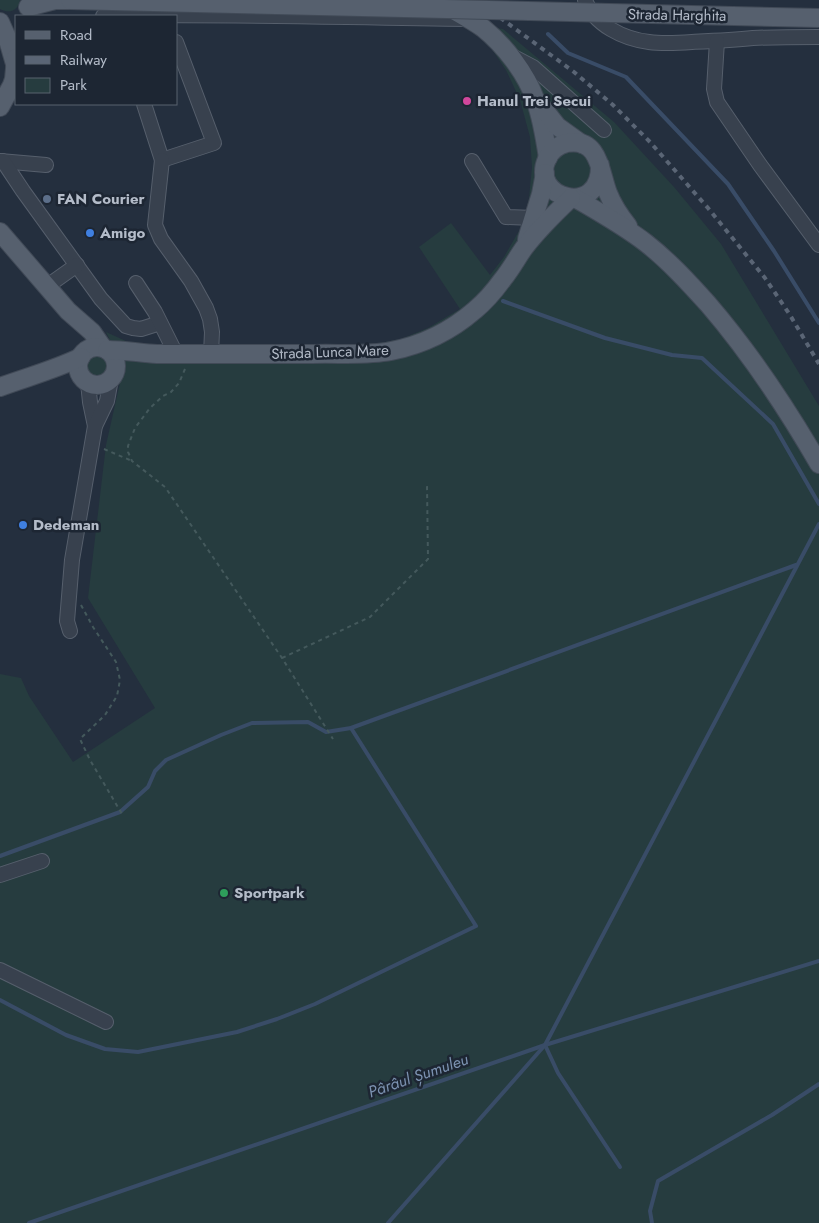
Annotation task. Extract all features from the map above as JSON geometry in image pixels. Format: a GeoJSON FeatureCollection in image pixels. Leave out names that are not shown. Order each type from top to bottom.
{"type":"FeatureCollection","features":[{"type":"Feature","properties":{"kind":"main road","name":"Strada Harghita"},"geometry":{"type":"LineString","coordinates":[[23,11],[55,0],[70,0],[819,18]]}},
{"type":"Feature","properties":{"kind":"main road"},"geometry":{"type":"LineString","coordinates":[[438,0],[470,19],[497,41],[520,70],[534,97],[541,120],[546,180],[550,187],[556,193],[573,198],[633,233],[648,244],[689,282],[755,363],[794,421],[819,464]]}},
{"type":"Feature","properties":{"kind":"main road","name":"Strada Harghita"},"geometry":{"type":"LineString","coordinates":[[0,21],[9,21],[15,17]]}},
{"type":"Feature","properties":{"kind":"main road"},"geometry":{"type":"LineString","coordinates":[[0,21],[15,58]]}},
{"type":"Feature","properties":{"kind":"main road"},"geometry":{"type":"LineString","coordinates":[[0,107],[12,85],[15,70]]}},
{"type":"Feature","properties":{"kind":"main road"},"geometry":{"type":"LineString","coordinates":[[534,97],[557,126],[590,149],[596,156],[612,203],[633,233]]}},
{"type":"Feature","properties":{"kind":"main road"},"geometry":{"type":"LineString","coordinates":[[546,165],[551,153],[562,145],[569,143],[582,144]]}},
{"type":"Feature","properties":{"kind":"main road","name":"Strada Lunca Mare"},"geometry":{"type":"LineString","coordinates":[[523,249],[541,194],[546,165]]}},
{"type":"Feature","properties":{"kind":"main road"},"geometry":{"type":"LineString","coordinates":[[573,198],[584,196],[592,190],[600,174],[600,165]]}},
{"type":"Feature","properties":{"kind":"main road","name":"Strada Lunca Mare"},"geometry":{"type":"LineString","coordinates":[[105,349],[157,354],[374,353],[408,347],[442,333],[474,311],[503,279],[523,249],[547,221],[573,198]]}},
{"type":"Feature","properties":{"kind":"main road"},"geometry":{"type":"LineString","coordinates":[[0,232],[68,311],[92,332],[105,349],[114,356],[116,369],[113,376],[108,382],[100,385],[85,381],[39,375]]}},
{"type":"Feature","properties":{"kind":"main road"},"geometry":{"type":"LineString","coordinates":[[68,311],[76,330],[82,356],[79,370],[85,381]]}},
{"type":"Feature","properties":{"kind":"main road"},"geometry":{"type":"LineString","coordinates":[[0,386],[59,367],[82,356],[92,348],[105,349]]}},
{"type":"Feature","properties":{"kind":"main road","name":"Strada Lunca Mare"},"geometry":{"type":"LineString","coordinates":[[113,376],[132,364],[157,354]]}},
{"type":"Feature","properties":{"kind":"street","name":"Strada Harghita"},"geometry":{"type":"LineString","coordinates":[[585,0],[592,14],[612,30],[630,38],[648,42],[819,38]]}},
{"type":"Feature","properties":{"kind":"street"},"geometry":{"type":"LineString","coordinates":[[178,16],[470,19]]}},
{"type":"Feature","properties":{"kind":"street"},"geometry":{"type":"LineString","coordinates":[[717,41],[714,89],[717,102],[760,165],[819,245]]}},
{"type":"Feature","properties":{"kind":"street"},"geometry":{"type":"LineString","coordinates":[[162,160],[214,143],[178,47]]}},
{"type":"Feature","properties":{"kind":"street"},"geometry":{"type":"LineString","coordinates":[[509,55],[533,67],[604,130]]}},
{"type":"Feature","properties":{"kind":"street"},"geometry":{"type":"LineString","coordinates":[[144,105],[162,160],[155,225],[161,239],[191,281],[206,308],[212,332],[211,354]]}},
{"type":"Feature","properties":{"kind":"street"},"geometry":{"type":"LineString","coordinates":[[1,161],[46,165]]}},
{"type":"Feature","properties":{"kind":"street"},"geometry":{"type":"LineString","coordinates":[[1,161],[101,299],[126,326],[141,329],[160,323]]}},
{"type":"Feature","properties":{"kind":"street"},"geometry":{"type":"LineString","coordinates":[[472,161],[506,218],[534,218]]}},
{"type":"Feature","properties":{"kind":"street"},"geometry":{"type":"LineString","coordinates":[[46,287],[77,265]]}},
{"type":"Feature","properties":{"kind":"street"},"geometry":{"type":"LineString","coordinates":[[136,283],[160,323],[182,354]]}},
{"type":"Feature","properties":{"kind":"street"},"geometry":{"type":"LineString","coordinates":[[70,630],[67,621],[72,560],[95,426],[108,401],[113,376]]}},
{"type":"Feature","properties":{"kind":"street"},"geometry":{"type":"LineString","coordinates":[[85,381],[95,426]]}},
{"type":"Feature","properties":{"kind":"street"},"geometry":{"type":"LineString","coordinates":[[0,875],[42,861]]}},
{"type":"Feature","properties":{"kind":"street"},"geometry":{"type":"LineString","coordinates":[[0,970],[106,1022]]}},
{"type":"Feature","properties":{"kind":"path"},"geometry":{"type":"LineString","coordinates":[[132,461],[128,452],[128,446],[135,428],[150,408],[179,382],[184,373],[182,354]]}},
{"type":"Feature","properties":{"kind":"path"},"geometry":{"type":"LineString","coordinates":[[92,444],[132,461],[165,487],[282,658],[332,738]]}},
{"type":"Feature","properties":{"kind":"path"},"geometry":{"type":"LineString","coordinates":[[282,658],[370,617],[428,559],[427,486]]}},
{"type":"Feature","properties":{"kind":"path"},"geometry":{"type":"LineString","coordinates":[[70,585],[93,627],[116,662],[120,680],[117,696],[105,715],[80,739],[90,760],[122,813]]}},
{"type":"Feature","properties":{"kind":"green space"},"geometry":{"type":"Polygon","coordinates":[[[0,0],[20,0],[15,9],[7,11],[0,9],[0,0]]]}},
{"type":"Feature","properties":{"kind":"green space"},"geometry":{"type":"Polygon","coordinates":[[[465,23],[503,29],[614,122],[674,187],[721,244],[819,406],[819,1223],[0,1223],[0,674],[21,678],[29,696],[73,762],[155,708],[88,598],[106,445],[120,383],[120,361],[106,332],[145,347],[364,346],[401,339],[428,328],[460,309],[419,247],[451,223],[490,275],[504,257],[523,224],[529,198],[532,167],[530,137],[520,100],[506,70],[491,48],[465,23]]]}},
{"type":"Feature","properties":{"kind":"green space"},"geometry":{"type":"Polygon","coordinates":[[[98,354],[107,358],[111,367],[107,376],[98,380],[89,376],[85,367],[89,358],[98,354]]]}},
{"type":"Feature","properties":{"kind":"waterway"},"geometry":{"type":"LineString","coordinates":[[548,34],[568,53],[626,77],[728,184],[774,251],[819,323]]}},
{"type":"Feature","properties":{"kind":"waterway"},"geometry":{"type":"LineString","coordinates":[[503,301],[605,338],[672,355],[702,358],[773,424],[819,504]]}},
{"type":"Feature","properties":{"kind":"waterway"},"geometry":{"type":"LineString","coordinates":[[388,1223],[545,1045],[819,524]]}},
{"type":"Feature","properties":{"kind":"waterway"},"geometry":{"type":"LineString","coordinates":[[0,856],[120,812],[148,787],[155,771],[166,760],[252,723],[308,722],[326,732],[351,728],[796,565]]}},
{"type":"Feature","properties":{"kind":"waterway"},"geometry":{"type":"LineString","coordinates":[[0,1000],[66,1035],[105,1049],[138,1052],[237,1032],[277,1019],[315,1004],[476,926],[351,728]]}},
{"type":"Feature","properties":{"kind":"waterway","name":"Pârâul Șumuleu"},"geometry":{"type":"LineString","coordinates":[[29,1223],[545,1045],[819,961]]}},
{"type":"Feature","properties":{"kind":"waterway"},"geometry":{"type":"LineString","coordinates":[[545,1045],[558,1073],[620,1167]]}},
{"type":"Feature","properties":{"kind":"waterway"},"geometry":{"type":"LineString","coordinates":[[652,1223],[650,1211],[658,1181],[772,1115],[819,1084]]}},
{"type":"Feature","properties":{"kind":"railway"},"geometry":{"type":"LineString","coordinates":[[476,0],[574,72],[613,105],[650,142],[708,208],[765,278],[819,364]]}},
{"type":"Feature","properties":{"kind":"place","name":"Hanul Trei Secui"},"geometry":{"type":"Point","coordinates":[467,101]}},
{"type":"Feature","properties":{"kind":"place","name":"FAN Courier"},"geometry":{"type":"Point","coordinates":[47,199]}},
{"type":"Feature","properties":{"kind":"place","name":"Amigo"},"geometry":{"type":"Point","coordinates":[90,233]}},
{"type":"Feature","properties":{"kind":"place","name":"Dedeman"},"geometry":{"type":"Point","coordinates":[23,525]}},
{"type":"Feature","properties":{"kind":"place","name":"Sportpark"},"geometry":{"type":"Point","coordinates":[224,893]}}]}
